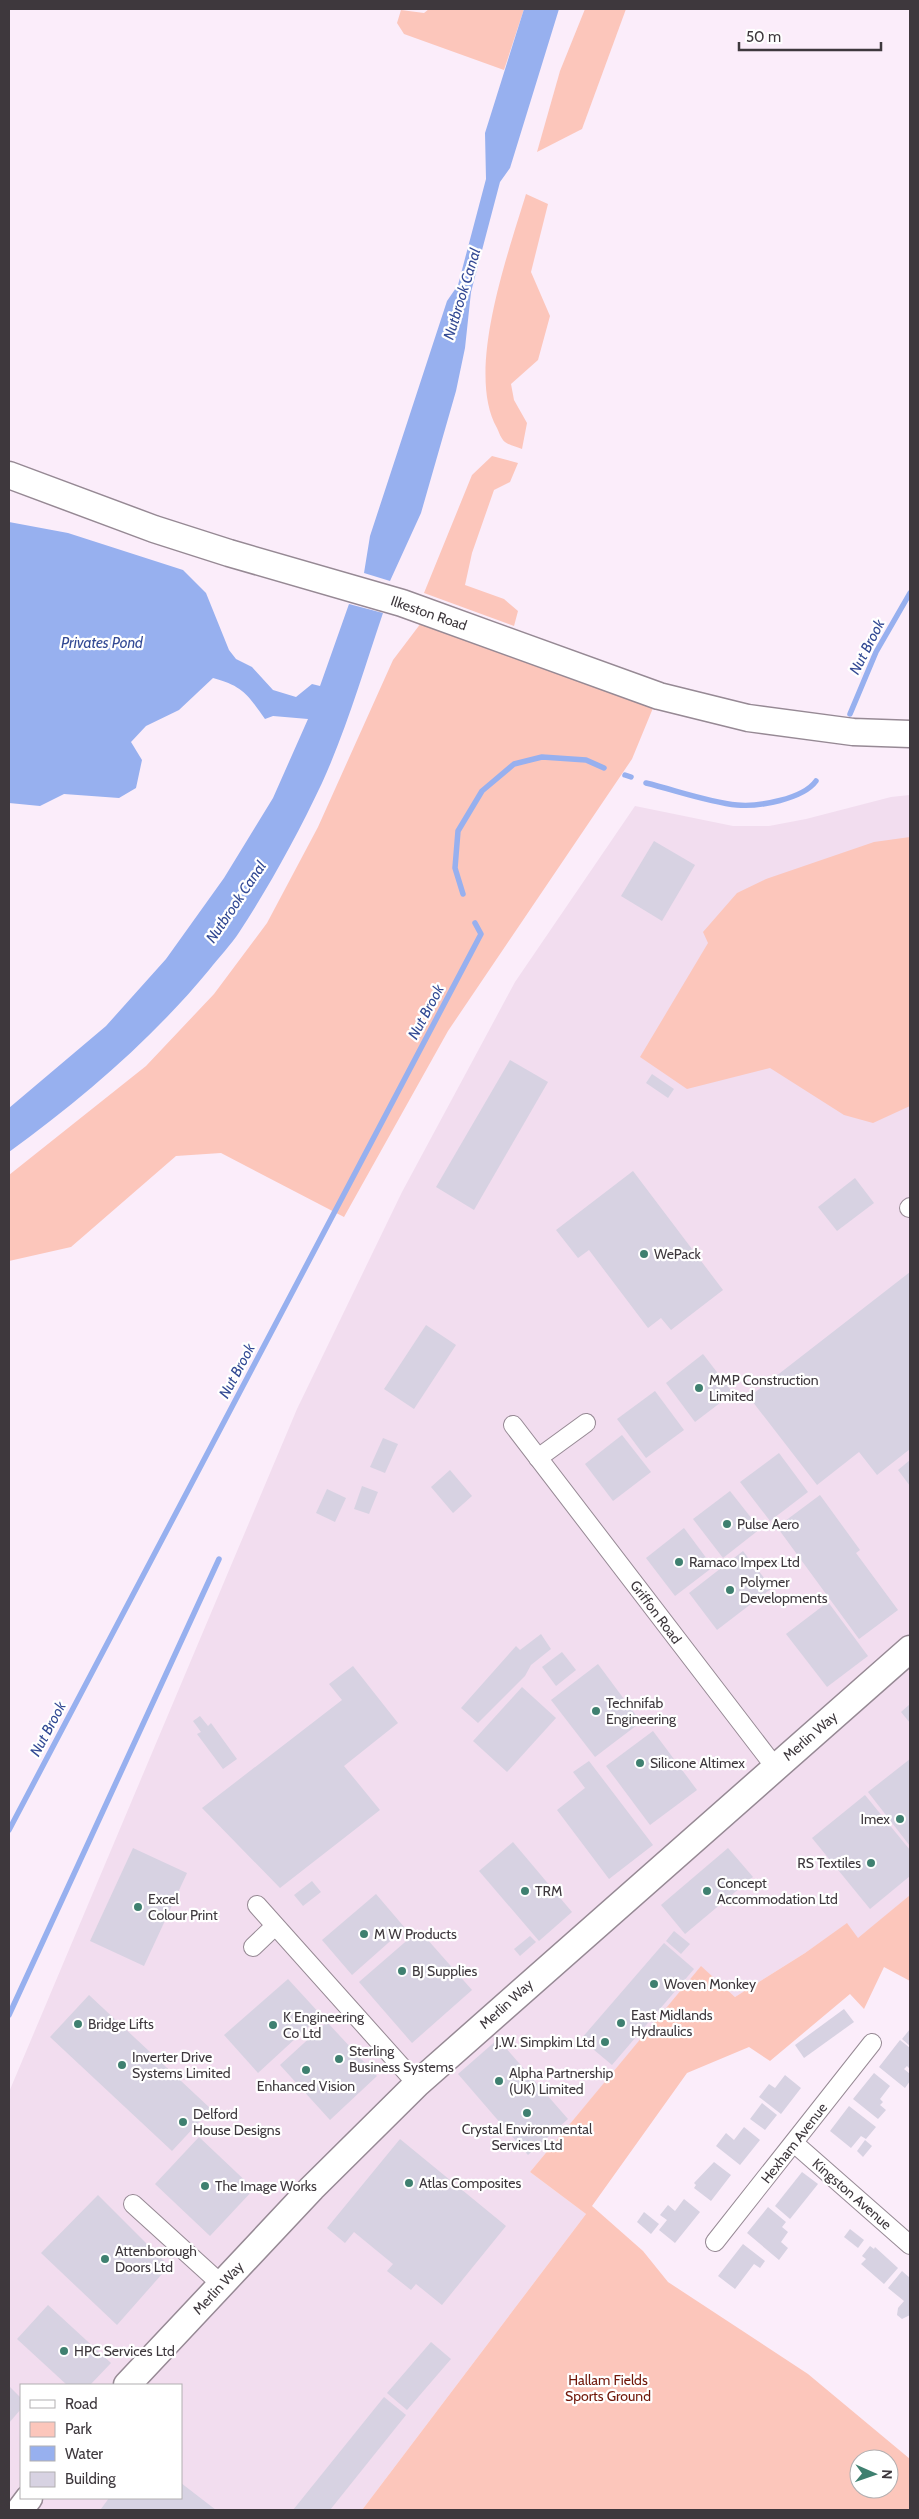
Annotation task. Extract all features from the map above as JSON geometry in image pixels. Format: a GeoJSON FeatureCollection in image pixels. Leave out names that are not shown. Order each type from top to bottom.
{"type":"FeatureCollection","features":[{"type":"Feature","properties":{"kind":"street","name":"Ilkeston Road"},"geometry":{"type":"LineString","coordinates":[[9,475],[154,529],[402,603],[659,696],[748,718],[853,732],[910,734]]}},
{"type":"Feature","properties":{"kind":"street"},"geometry":{"type":"LineString","coordinates":[[538,1458],[586,1423]]}},
{"type":"Feature","properties":{"kind":"street","name":"Griffon Road"},"geometry":{"type":"LineString","coordinates":[[513,1425],[775,1766]]}},
{"type":"Feature","properties":{"kind":"street","name":"Merlin Way"},"geometry":{"type":"LineString","coordinates":[[128,2384],[331,2168],[417,2084],[775,1766],[910,1649]]}},
{"type":"Feature","properties":{"kind":"street"},"geometry":{"type":"LineString","coordinates":[[257,1905],[417,2084]]}},
{"type":"Feature","properties":{"kind":"street"},"geometry":{"type":"LineString","coordinates":[[253,1947],[276,1926]]}},
{"type":"Feature","properties":{"kind":"street","name":"Hexham Avenue"},"geometry":{"type":"LineString","coordinates":[[715,2242],[872,2043]]}},
{"type":"Feature","properties":{"kind":"street","name":"Kingston Avenue"},"geometry":{"type":"LineString","coordinates":[[794,2143],[910,2245]]}},
{"type":"Feature","properties":{"kind":"street"},"geometry":{"type":"LineString","coordinates":[[134,2204],[221,2284]]}},
{"type":"Feature","properties":{"kind":"street"},"geometry":{"type":"LineString","coordinates":[[20,2510],[28,2499]]}},
{"type":"Feature","properties":{"kind":"shaded area"},"geometry":{"type":"Polygon","coordinates":[[[910,795],[910,1895],[858,1939],[847,1924],[735,1997],[701,1967],[530,2172],[586,2214],[362,2510],[9,2510],[9,2092],[297,1409],[402,1192],[515,982],[635,806],[733,826],[769,826],[806,819],[891,797],[910,795]]]}},
{"type":"Feature","properties":{"kind":"green space"},"geometry":{"type":"Polygon","coordinates":[[[429,9],[524,9],[504,70],[404,34],[397,23],[401,10],[424,13],[429,9]]]}},
{"type":"Feature","properties":{"kind":"green space"},"geometry":{"type":"Polygon","coordinates":[[[585,9],[626,9],[582,129],[537,152],[560,71],[585,9]]]}},
{"type":"Feature","properties":{"kind":"green space"},"geometry":{"type":"Polygon","coordinates":[[[526,194],[548,204],[531,272],[550,316],[538,360],[511,384],[514,400],[527,423],[522,449],[507,443],[500,435],[488,404],[486,376],[487,345],[500,280],[526,194]]]}},
{"type":"Feature","properties":{"kind":"green space"},"geometry":{"type":"Polygon","coordinates":[[[492,456],[518,463],[510,482],[494,490],[472,553],[465,585],[504,599],[518,611],[514,626],[424,593],[472,475],[492,456]]]}},
{"type":"Feature","properties":{"kind":"green space"},"geometry":{"type":"Polygon","coordinates":[[[421,623],[653,708],[632,759],[448,1031],[344,1217],[221,1153],[176,1156],[71,1247],[9,1261],[9,1175],[146,1066],[214,994],[267,923],[318,827],[393,660],[421,623]]]}},
{"type":"Feature","properties":{"kind":"green space"},"geometry":{"type":"Polygon","coordinates":[[[910,837],[910,1106],[873,1123],[844,1115],[770,1068],[687,1089],[640,1057],[708,943],[703,932],[737,893],[766,879],[874,842],[910,837]]]}},
{"type":"Feature","properties":{"kind":"green space","name":"Hallam Fields Sports Ground"},"geometry":{"type":"Polygon","coordinates":[[[910,1895],[910,1981],[884,1967],[864,2009],[850,1994],[770,2061],[749,2047],[687,2073],[592,2206],[643,2251],[668,2282],[808,2374],[898,2449],[849,2449],[849,2499],[899,2499],[899,2450],[910,2459],[910,2510],[362,2510],[586,2214],[530,2172],[701,1966],[735,1997],[805,1953],[847,1923],[858,1938],[910,1895]]]}},
{"type":"Feature","properties":{"kind":"water","name":"Nutbrook Canal"},"geometry":{"type":"Polygon","coordinates":[[[524,9],[559,9],[510,168],[500,182],[471,292],[465,348],[456,391],[421,513],[390,581],[364,573],[370,536],[447,301],[458,285],[486,179],[485,133],[524,9]]]}},
{"type":"Feature","properties":{"kind":"water","name":"Privates Pond"},"geometry":{"type":"Polygon","coordinates":[[[9,522],[68,533],[183,570],[206,593],[229,650],[236,659],[252,667],[273,690],[296,697],[312,684],[320,686],[349,604],[383,613],[347,720],[322,783],[283,859],[236,936],[187,995],[140,1044],[63,1111],[9,1152],[9,1108],[106,1026],[166,959],[224,878],[273,798],[308,719],[273,716],[265,719],[244,692],[231,684],[213,678],[179,710],[146,726],[131,742],[142,760],[136,788],[119,798],[64,794],[40,806],[9,803],[9,522]]]}},
{"type":"Feature","properties":{"kind":"building"},"geometry":{"type":"Polygon","coordinates":[[[654,841],[695,865],[662,921],[621,896],[654,841]]]}},
{"type":"Feature","properties":{"kind":"building"},"geometry":{"type":"Polygon","coordinates":[[[510,1060],[548,1082],[474,1210],[436,1187],[510,1060]]]}},
{"type":"Feature","properties":{"kind":"building"},"geometry":{"type":"Polygon","coordinates":[[[652,1074],[674,1089],[668,1098],[646,1083],[652,1074]]]}},
{"type":"Feature","properties":{"kind":"building","name":"WePack"},"geometry":{"type":"Polygon","coordinates":[[[633,1171],[723,1290],[671,1330],[661,1318],[648,1328],[589,1250],[578,1258],[556,1230],[633,1171]]]}},
{"type":"Feature","properties":{"kind":"building"},"geometry":{"type":"Polygon","coordinates":[[[855,1178],[874,1203],[837,1231],[818,1207],[855,1178]]]}},
{"type":"Feature","properties":{"kind":"building"},"geometry":{"type":"Polygon","coordinates":[[[910,1272],[910,1449],[877,1475],[859,1452],[817,1485],[749,1397],[910,1272]]]}},
{"type":"Feature","properties":{"kind":"building"},"geometry":{"type":"Polygon","coordinates":[[[426,1325],[456,1345],[414,1409],[384,1389],[426,1325]]]}},
{"type":"Feature","properties":{"kind":"building","name":"MMP Construction Limited"},"geometry":{"type":"Polygon","coordinates":[[[703,1354],[733,1393],[695,1422],[666,1383],[703,1354]]]}},
{"type":"Feature","properties":{"kind":"building"},"geometry":{"type":"Polygon","coordinates":[[[655,1391],[684,1430],[646,1458],[617,1419],[655,1391]]]}},
{"type":"Feature","properties":{"kind":"building"},"geometry":{"type":"Polygon","coordinates":[[[622,1435],[651,1472],[613,1501],[585,1464],[622,1435]]]}},
{"type":"Feature","properties":{"kind":"building"},"geometry":{"type":"Polygon","coordinates":[[[383,1438],[398,1444],[385,1473],[370,1467],[383,1438]]]}},
{"type":"Feature","properties":{"kind":"building"},"geometry":{"type":"Polygon","coordinates":[[[779,1453],[808,1492],[770,1521],[740,1482],[779,1453]]]}},
{"type":"Feature","properties":{"kind":"building"},"geometry":{"type":"Polygon","coordinates":[[[910,1460],[910,1486],[898,1470],[910,1460]]]}},
{"type":"Feature","properties":{"kind":"building"},"geometry":{"type":"Polygon","coordinates":[[[450,1470],[472,1496],[453,1513],[431,1487],[450,1470]]]}},
{"type":"Feature","properties":{"kind":"building"},"geometry":{"type":"Polygon","coordinates":[[[362,1486],[378,1492],[369,1514],[354,1509],[362,1486]]]}},
{"type":"Feature","properties":{"kind":"building"},"geometry":{"type":"Polygon","coordinates":[[[327,1489],[346,1498],[335,1522],[316,1513],[327,1489]]]}},
{"type":"Feature","properties":{"kind":"building","name":"Pulse Aero"},"geometry":{"type":"Polygon","coordinates":[[[730,1491],[760,1529],[723,1558],[693,1519],[730,1491]]]}},
{"type":"Feature","properties":{"kind":"building"},"geometry":{"type":"Polygon","coordinates":[[[820,1495],[860,1550],[856,1553],[898,1610],[859,1639],[777,1527],[820,1495]]]}},
{"type":"Feature","properties":{"kind":"building","name":"Ramaco Impex Ltd"},"geometry":{"type":"Polygon","coordinates":[[[684,1528],[713,1567],[675,1596],[646,1558],[684,1528]]]}},
{"type":"Feature","properties":{"kind":"building","name":"Polymer Developments"},"geometry":{"type":"Polygon","coordinates":[[[743,1551],[772,1588],[717,1630],[689,1593],[743,1551]]]}},
{"type":"Feature","properties":{"kind":"building"},"geometry":{"type":"Polygon","coordinates":[[[828,1602],[868,1656],[827,1687],[786,1634],[828,1602]]]}},
{"type":"Feature","properties":{"kind":"building"},"geometry":{"type":"Polygon","coordinates":[[[541,1634],[551,1649],[531,1665],[525,1676],[478,1723],[461,1708],[516,1646],[520,1650],[541,1634]]]}},
{"type":"Feature","properties":{"kind":"building"},"geometry":{"type":"Polygon","coordinates":[[[562,1652],[576,1670],[556,1686],[542,1667],[562,1652]]]}},
{"type":"Feature","properties":{"kind":"building","name":"Technifab Engineering"},"geometry":{"type":"Polygon","coordinates":[[[598,1664],[641,1722],[595,1757],[551,1700],[598,1664]]]}},
{"type":"Feature","properties":{"kind":"building"},"geometry":{"type":"Polygon","coordinates":[[[353,1666],[398,1723],[344,1766],[380,1810],[280,1888],[202,1808],[342,1700],[329,1684],[353,1666]]]}},
{"type":"Feature","properties":{"kind":"building"},"geometry":{"type":"Polygon","coordinates":[[[522,1687],[556,1718],[507,1772],[473,1741],[522,1687]]]}},
{"type":"Feature","properties":{"kind":"building"},"geometry":{"type":"Polygon","coordinates":[[[910,1704],[910,1723],[901,1712],[910,1704]]]}},
{"type":"Feature","properties":{"kind":"building"},"geometry":{"type":"Polygon","coordinates":[[[200,1716],[208,1726],[211,1723],[237,1759],[223,1769],[197,1734],[201,1732],[193,1721],[200,1716]]]}},
{"type":"Feature","properties":{"kind":"building"},"geometry":{"type":"Polygon","coordinates":[[[653,1731],[697,1790],[650,1825],[606,1766],[653,1731]]]}},
{"type":"Feature","properties":{"kind":"building","name":"Imex"},"geometry":{"type":"Polygon","coordinates":[[[910,1759],[910,1846],[868,1792],[910,1759]]]}},
{"type":"Feature","properties":{"kind":"building"},"geometry":{"type":"Polygon","coordinates":[[[589,1761],[653,1845],[609,1879],[557,1810],[585,1788],[573,1772],[589,1761]]]}},
{"type":"Feature","properties":{"kind":"building","name":"RS Textiles"},"geometry":{"type":"Polygon","coordinates":[[[865,1795],[910,1850],[910,1876],[870,1909],[812,1838],[865,1795]]]}},
{"type":"Feature","properties":{"kind":"building","name":"TRM"},"geometry":{"type":"Polygon","coordinates":[[[513,1842],[572,1912],[539,1941],[479,1871],[513,1842]]]}},
{"type":"Feature","properties":{"kind":"building","name":"Excel Colour Print"},"geometry":{"type":"Polygon","coordinates":[[[133,1848],[187,1873],[144,1966],[90,1941],[133,1848]]]}},
{"type":"Feature","properties":{"kind":"building","name":"Concept Accommodation Ltd"},"geometry":{"type":"Polygon","coordinates":[[[728,1848],[753,1877],[685,1934],[661,1905],[728,1848]]]}},
{"type":"Feature","properties":{"kind":"building"},"geometry":{"type":"Polygon","coordinates":[[[312,1881],[321,1892],[303,1906],[294,1895],[312,1881]]]}},
{"type":"Feature","properties":{"kind":"building","name":"M W Products"},"geometry":{"type":"Polygon","coordinates":[[[376,1894],[405,1928],[352,1975],[322,1940],[376,1894]]]}},
{"type":"Feature","properties":{"kind":"building"},"geometry":{"type":"Polygon","coordinates":[[[419,1930],[472,1990],[412,2043],[359,1982],[419,1930]]]}},
{"type":"Feature","properties":{"kind":"building"},"geometry":{"type":"Polygon","coordinates":[[[674,1931],[690,1944],[681,1954],[666,1941],[674,1931]]]}},
{"type":"Feature","properties":{"kind":"building"},"geometry":{"type":"Polygon","coordinates":[[[530,1936],[536,1942],[520,1956],[514,1949],[530,1936]]]}},
{"type":"Feature","properties":{"kind":"building"},"geometry":{"type":"Polygon","coordinates":[[[664,1943],[694,1969],[612,2065],[581,2039],[664,1943]]]}},
{"type":"Feature","properties":{"kind":"building","name":"K Engineering Co Ltd"},"geometry":{"type":"Polygon","coordinates":[[[288,1979],[321,2015],[258,2073],[224,2035],[288,1979]]]}},
{"type":"Feature","properties":{"kind":"building"},"geometry":{"type":"Polygon","coordinates":[[[89,1995],[211,2109],[172,2151],[50,2037],[89,1995]]]}},
{"type":"Feature","properties":{"kind":"building"},"geometry":{"type":"Polygon","coordinates":[[[844,2009],[854,2022],[804,2058],[795,2045],[844,2009]]]}},
{"type":"Feature","properties":{"kind":"building"},"geometry":{"type":"Polygon","coordinates":[[[327,2022],[377,2076],[330,2120],[280,2065],[327,2022]]]}},
{"type":"Feature","properties":{"kind":"building"},"geometry":{"type":"Polygon","coordinates":[[[910,2029],[910,2046],[902,2039],[910,2029]]]}},
{"type":"Feature","properties":{"kind":"building"},"geometry":{"type":"Polygon","coordinates":[[[498,2039],[568,2119],[528,2155],[458,2074],[498,2039]]]}},
{"type":"Feature","properties":{"kind":"building"},"geometry":{"type":"Polygon","coordinates":[[[900,2040],[910,2048],[910,2069],[907,2066],[904,2069],[910,2074],[910,2081],[905,2088],[879,2067],[900,2040]]]}},
{"type":"Feature","properties":{"kind":"building"},"geometry":{"type":"Polygon","coordinates":[[[874,2073],[890,2086],[880,2099],[883,2102],[880,2105],[886,2110],[878,2119],[853,2099],[874,2073]]]}},
{"type":"Feature","properties":{"kind":"building"},"geometry":{"type":"Polygon","coordinates":[[[785,2075],[801,2088],[781,2114],[759,2097],[769,2084],[775,2088],[785,2075]]]}},
{"type":"Feature","properties":{"kind":"building"},"geometry":{"type":"Polygon","coordinates":[[[762,2103],[777,2115],[765,2130],[750,2119],[762,2103]]]}},
{"type":"Feature","properties":{"kind":"building"},"geometry":{"type":"Polygon","coordinates":[[[849,2106],[876,2127],[866,2139],[861,2136],[851,2148],[830,2131],[849,2106]]]}},
{"type":"Feature","properties":{"kind":"building"},"geometry":{"type":"Polygon","coordinates":[[[744,2127],[760,2140],[740,2165],[716,2146],[726,2133],[734,2140],[744,2127]]]}},
{"type":"Feature","properties":{"kind":"building"},"geometry":{"type":"Polygon","coordinates":[[[199,2137],[254,2189],[210,2236],[155,2184],[199,2137]]]}},
{"type":"Feature","properties":{"kind":"building","name":"Atlas Composites"},"geometry":{"type":"Polygon","coordinates":[[[400,2139],[506,2226],[442,2305],[416,2284],[411,2290],[387,2271],[393,2264],[354,2232],[345,2243],[327,2228],[400,2139]]]}},
{"type":"Feature","properties":{"kind":"building"},"geometry":{"type":"Polygon","coordinates":[[[865,2140],[872,2146],[863,2157],[857,2151],[865,2140]]]}},
{"type":"Feature","properties":{"kind":"building"},"geometry":{"type":"Polygon","coordinates":[[[714,2162],[731,2175],[711,2201],[694,2188],[696,2185],[694,2183],[714,2162]]]}},
{"type":"Feature","properties":{"kind":"building"},"geometry":{"type":"Polygon","coordinates":[[[802,2172],[818,2184],[790,2219],[775,2206],[802,2172]]]}},
{"type":"Feature","properties":{"kind":"building","name":"Attenborough Doors Ltd"},"geometry":{"type":"Polygon","coordinates":[[[98,2195],[169,2266],[117,2325],[41,2253],[98,2195]]]}},
{"type":"Feature","properties":{"kind":"building"},"geometry":{"type":"Polygon","coordinates":[[[684,2199],[700,2212],[675,2243],[659,2230],[667,2220],[660,2215],[668,2205],[675,2211],[684,2199]]]}},
{"type":"Feature","properties":{"kind":"building"},"geometry":{"type":"Polygon","coordinates":[[[768,2207],[786,2222],[782,2227],[788,2232],[781,2242],[788,2248],[779,2260],[747,2233],[768,2207]]]}},
{"type":"Feature","properties":{"kind":"building"},"geometry":{"type":"Polygon","coordinates":[[[644,2212],[659,2224],[651,2234],[637,2222],[644,2212]]]}},
{"type":"Feature","properties":{"kind":"building"},"geometry":{"type":"Polygon","coordinates":[[[850,2229],[864,2240],[858,2248],[844,2237],[850,2229]]]}},
{"type":"Feature","properties":{"kind":"building"},"geometry":{"type":"Polygon","coordinates":[[[743,2244],[765,2261],[760,2268],[754,2264],[735,2289],[718,2276],[743,2244]]]}},
{"type":"Feature","properties":{"kind":"building"},"geometry":{"type":"Polygon","coordinates":[[[870,2246],[874,2249],[875,2247],[898,2268],[884,2284],[861,2264],[866,2259],[862,2256],[870,2246]]]}},
{"type":"Feature","properties":{"kind":"building"},"geometry":{"type":"Polygon","coordinates":[[[902,2271],[910,2278],[910,2315],[902,2319],[897,2315],[898,2308],[904,2301],[888,2288],[902,2271]]]}},
{"type":"Feature","properties":{"kind":"building","name":"HPC Services Ltd"},"geometry":{"type":"Polygon","coordinates":[[[48,2305],[111,2363],[91,2384],[66,2384],[17,2339],[48,2305]]]}},
{"type":"Feature","properties":{"kind":"building"},"geometry":{"type":"Polygon","coordinates":[[[431,2342],[451,2359],[407,2410],[387,2393],[431,2342]]]}},
{"type":"Feature","properties":{"kind":"building"},"geometry":{"type":"Polygon","coordinates":[[[9,2386],[20,2397],[20,2410],[9,2423],[9,2386]]]}},
{"type":"Feature","properties":{"kind":"building"},"geometry":{"type":"Polygon","coordinates":[[[384,2397],[406,2415],[330,2510],[293,2510],[384,2397]]]}},
{"type":"Feature","properties":{"kind":"building"},"geometry":{"type":"Polygon","coordinates":[[[182,2484],[216,2510],[101,2509],[108,2499],[182,2499],[182,2484]]]}},
{"type":"Feature","properties":{"kind":"waterway","name":"Nut Brook"},"geometry":{"type":"LineString","coordinates":[[850,714],[876,652],[910,593]]}},
{"type":"Feature","properties":{"kind":"waterway","name":"Nut Brook"},"geometry":{"type":"LineString","coordinates":[[463,894],[455,868],[458,831],[482,791],[514,764],[542,757],[586,760],[604,768]]}},
{"type":"Feature","properties":{"kind":"waterway","name":"Nut Brook"},"geometry":{"type":"LineString","coordinates":[[625,775],[631,777]]}},
{"type":"Feature","properties":{"kind":"waterway","name":"Nut Brook"},"geometry":{"type":"LineString","coordinates":[[646,783],[715,801],[737,805],[757,805],[780,801],[801,793],[816,781]]}},
{"type":"Feature","properties":{"kind":"waterway","name":"Nut Brook"},"geometry":{"type":"LineString","coordinates":[[9,1830],[481,934],[475,923]]}},
{"type":"Feature","properties":{"kind":"waterway"},"geometry":{"type":"LineString","coordinates":[[9,2015],[219,1559]]}},
{"type":"Feature","properties":{"kind":"place","name":"WePack"},"geometry":{"type":"Point","coordinates":[644,1254]}},
{"type":"Feature","properties":{"kind":"place","name":"MMP Construction Limited"},"geometry":{"type":"Point","coordinates":[699,1388]}},
{"type":"Feature","properties":{"kind":"place","name":"Pulse Aero"},"geometry":{"type":"Point","coordinates":[727,1524]}},
{"type":"Feature","properties":{"kind":"place","name":"Ramaco Impex Ltd"},"geometry":{"type":"Point","coordinates":[679,1562]}},
{"type":"Feature","properties":{"kind":"place","name":"Polymer Developments"},"geometry":{"type":"Point","coordinates":[730,1590]}},
{"type":"Feature","properties":{"kind":"place","name":"Technifab Engineering"},"geometry":{"type":"Point","coordinates":[596,1711]}},
{"type":"Feature","properties":{"kind":"place","name":"Silicone Altimex"},"geometry":{"type":"Point","coordinates":[640,1763]}},
{"type":"Feature","properties":{"kind":"place","name":"Imex"},"geometry":{"type":"Point","coordinates":[900,1819]}},
{"type":"Feature","properties":{"kind":"place","name":"RS Textiles"},"geometry":{"type":"Point","coordinates":[871,1863]}},
{"type":"Feature","properties":{"kind":"place","name":"TRM"},"geometry":{"type":"Point","coordinates":[525,1891]}},
{"type":"Feature","properties":{"kind":"place","name":"Concept Accommodation Ltd"},"geometry":{"type":"Point","coordinates":[707,1891]}},
{"type":"Feature","properties":{"kind":"place","name":"Excel Colour Print"},"geometry":{"type":"Point","coordinates":[138,1907]}},
{"type":"Feature","properties":{"kind":"place","name":"M W Products"},"geometry":{"type":"Point","coordinates":[364,1934]}},
{"type":"Feature","properties":{"kind":"place","name":"BJ Supplies"},"geometry":{"type":"Point","coordinates":[402,1971]}},
{"type":"Feature","properties":{"kind":"place","name":"Woven Monkey"},"geometry":{"type":"Point","coordinates":[654,1984]}},
{"type":"Feature","properties":{"kind":"place","name":"East Midlands Hydraulics"},"geometry":{"type":"Point","coordinates":[621,2023]}},
{"type":"Feature","properties":{"kind":"place","name":"Bridge Lifts"},"geometry":{"type":"Point","coordinates":[78,2024]}},
{"type":"Feature","properties":{"kind":"place","name":"K Engineering Co Ltd"},"geometry":{"type":"Point","coordinates":[273,2025]}},
{"type":"Feature","properties":{"kind":"place","name":"J.W. Simpkim Ltd"},"geometry":{"type":"Point","coordinates":[605,2042]}},
{"type":"Feature","properties":{"kind":"place","name":"Sterling Business Systems"},"geometry":{"type":"Point","coordinates":[339,2059]}},
{"type":"Feature","properties":{"kind":"place","name":"Inverter Drive Systems Limited"},"geometry":{"type":"Point","coordinates":[122,2065]}},
{"type":"Feature","properties":{"kind":"place","name":"Enhanced Vision"},"geometry":{"type":"Point","coordinates":[306,2070]}},
{"type":"Feature","properties":{"kind":"place","name":"Alpha Partnership (UK) Limited"},"geometry":{"type":"Point","coordinates":[499,2081]}},
{"type":"Feature","properties":{"kind":"place","name":"Crystal Environmental Services Ltd"},"geometry":{"type":"Point","coordinates":[527,2113]}},
{"type":"Feature","properties":{"kind":"place","name":"Delford House Designs"},"geometry":{"type":"Point","coordinates":[183,2122]}},
{"type":"Feature","properties":{"kind":"place","name":"Atlas Composites"},"geometry":{"type":"Point","coordinates":[409,2183]}},
{"type":"Feature","properties":{"kind":"place","name":"The Image Works"},"geometry":{"type":"Point","coordinates":[205,2186]}},
{"type":"Feature","properties":{"kind":"place","name":"Attenborough Doors Ltd"},"geometry":{"type":"Point","coordinates":[105,2259]}},
{"type":"Feature","properties":{"kind":"place","name":"HPC Services Ltd"},"geometry":{"type":"Point","coordinates":[64,2351]}}]}
